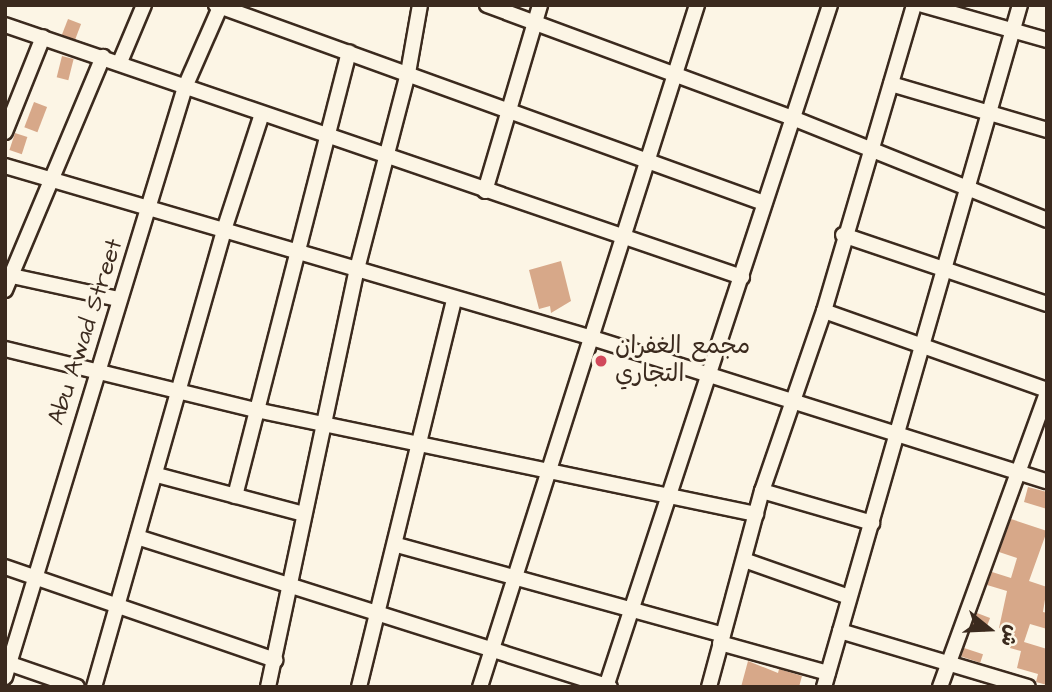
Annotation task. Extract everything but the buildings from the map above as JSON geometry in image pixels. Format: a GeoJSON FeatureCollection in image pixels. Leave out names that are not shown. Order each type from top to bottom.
{"type":"FeatureCollection","features":[{"type":"Feature","properties":{"kind":"street"},"geometry":{"type":"LineString","coordinates":[[120,62],[144,5]]}},
{"type":"Feature","properties":{"kind":"street"},"geometry":{"type":"LineString","coordinates":[[268,687],[304,514],[327,422],[356,269],[408,73],[420,5]]}},
{"type":"Feature","properties":{"kind":"street"},"geometry":{"type":"LineString","coordinates":[[487,5],[795,119],[1047,220]]}},
{"type":"Feature","properties":{"kind":"street"},"geometry":{"type":"LineString","coordinates":[[485,191],[540,5]]}},
{"type":"Feature","properties":{"kind":"street"},"geometry":{"type":"LineString","coordinates":[[480,687],[589,337],[624,238],[697,5]]}},
{"type":"Feature","properties":{"kind":"street"},"geometry":{"type":"LineString","coordinates":[[137,537],[378,616],[491,648],[607,686],[705,375],[742,276],[830,5]]}},
{"type":"Feature","properties":{"kind":"street"},"geometry":{"type":"LineString","coordinates":[[709,687],[755,514],[790,400],[824,311],[843,235],[872,149],[914,5]]}},
{"type":"Feature","properties":{"kind":"street"},"geometry":{"type":"LineString","coordinates":[[923,5],[1047,40]]}},
{"type":"Feature","properties":{"kind":"street"},"geometry":{"type":"LineString","coordinates":[[397,545],[631,608],[826,680],[872,523],[940,270],[1020,5]]}},
{"type":"Feature","properties":{"kind":"street"},"geometry":{"type":"LineString","coordinates":[[219,6],[647,158],[764,203]]}},
{"type":"Feature","properties":{"kind":"street","name":"Abu Awad Street"},"geometry":{"type":"LineString","coordinates":[[6,668],[118,299],[151,207],[185,87],[219,6]]}},
{"type":"Feature","properties":{"kind":"street"},"geometry":{"type":"LineString","coordinates":[[5,25],[120,62],[485,191],[742,276]]}},
{"type":"Feature","properties":{"kind":"street"},"geometry":{"type":"LineString","coordinates":[[5,132],[43,37]]}},
{"type":"Feature","properties":{"kind":"street"},"geometry":{"type":"LineString","coordinates":[[235,496],[349,52]]}},
{"type":"Feature","properties":{"kind":"street"},"geometry":{"type":"LineString","coordinates":[[5,290],[103,57]]}},
{"type":"Feature","properties":{"kind":"street"},"geometry":{"type":"LineString","coordinates":[[891,84],[986,115],[1047,130]]}},
{"type":"Feature","properties":{"kind":"street"},"geometry":{"type":"LineString","coordinates":[[94,687],[157,475],[224,230],[262,114]]}},
{"type":"Feature","properties":{"kind":"street"},"geometry":{"type":"LineString","coordinates":[[5,166],[54,178],[297,253],[589,337],[1047,481]]}},
{"type":"Feature","properties":{"kind":"street"},"geometry":{"type":"LineString","coordinates":[[843,235],[1047,304]]}},
{"type":"Feature","properties":{"kind":"street"},"geometry":{"type":"LineString","coordinates":[[12,276],[118,299]]}},
{"type":"Feature","properties":{"kind":"street"},"geometry":{"type":"LineString","coordinates":[[360,686],[397,545],[454,299]]}},
{"type":"Feature","properties":{"kind":"street"},"geometry":{"type":"LineString","coordinates":[[824,311],[1047,391],[940,687]]}},
{"type":"Feature","properties":{"kind":"street"},"geometry":{"type":"LineString","coordinates":[[5,349],[256,410],[327,422],[755,514]]}},
{"type":"Feature","properties":{"kind":"street"},"geometry":{"type":"LineString","coordinates":[[157,475],[304,514]]}},
{"type":"Feature","properties":{"kind":"street"},"geometry":{"type":"LineString","coordinates":[[762,491],[872,523]]}},
{"type":"Feature","properties":{"kind":"street"},"geometry":{"type":"LineString","coordinates":[[744,560],[849,597]]}},
{"type":"Feature","properties":{"kind":"street"},"geometry":{"type":"LineString","coordinates":[[5,567],[116,608],[275,660]]}},
{"type":"Feature","properties":{"kind":"street"},"geometry":{"type":"LineString","coordinates":[[840,631],[1028,687]]}},
{"type":"Feature","properties":{"kind":"street"},"geometry":{"type":"LineString","coordinates":[[6,668],[77,687]]}},
{"type":"Feature","properties":{"kind":"place","name":"مجمع الغفران التجاري"},"geometry":{"type":"Point","coordinates":[601,361]}}]}
